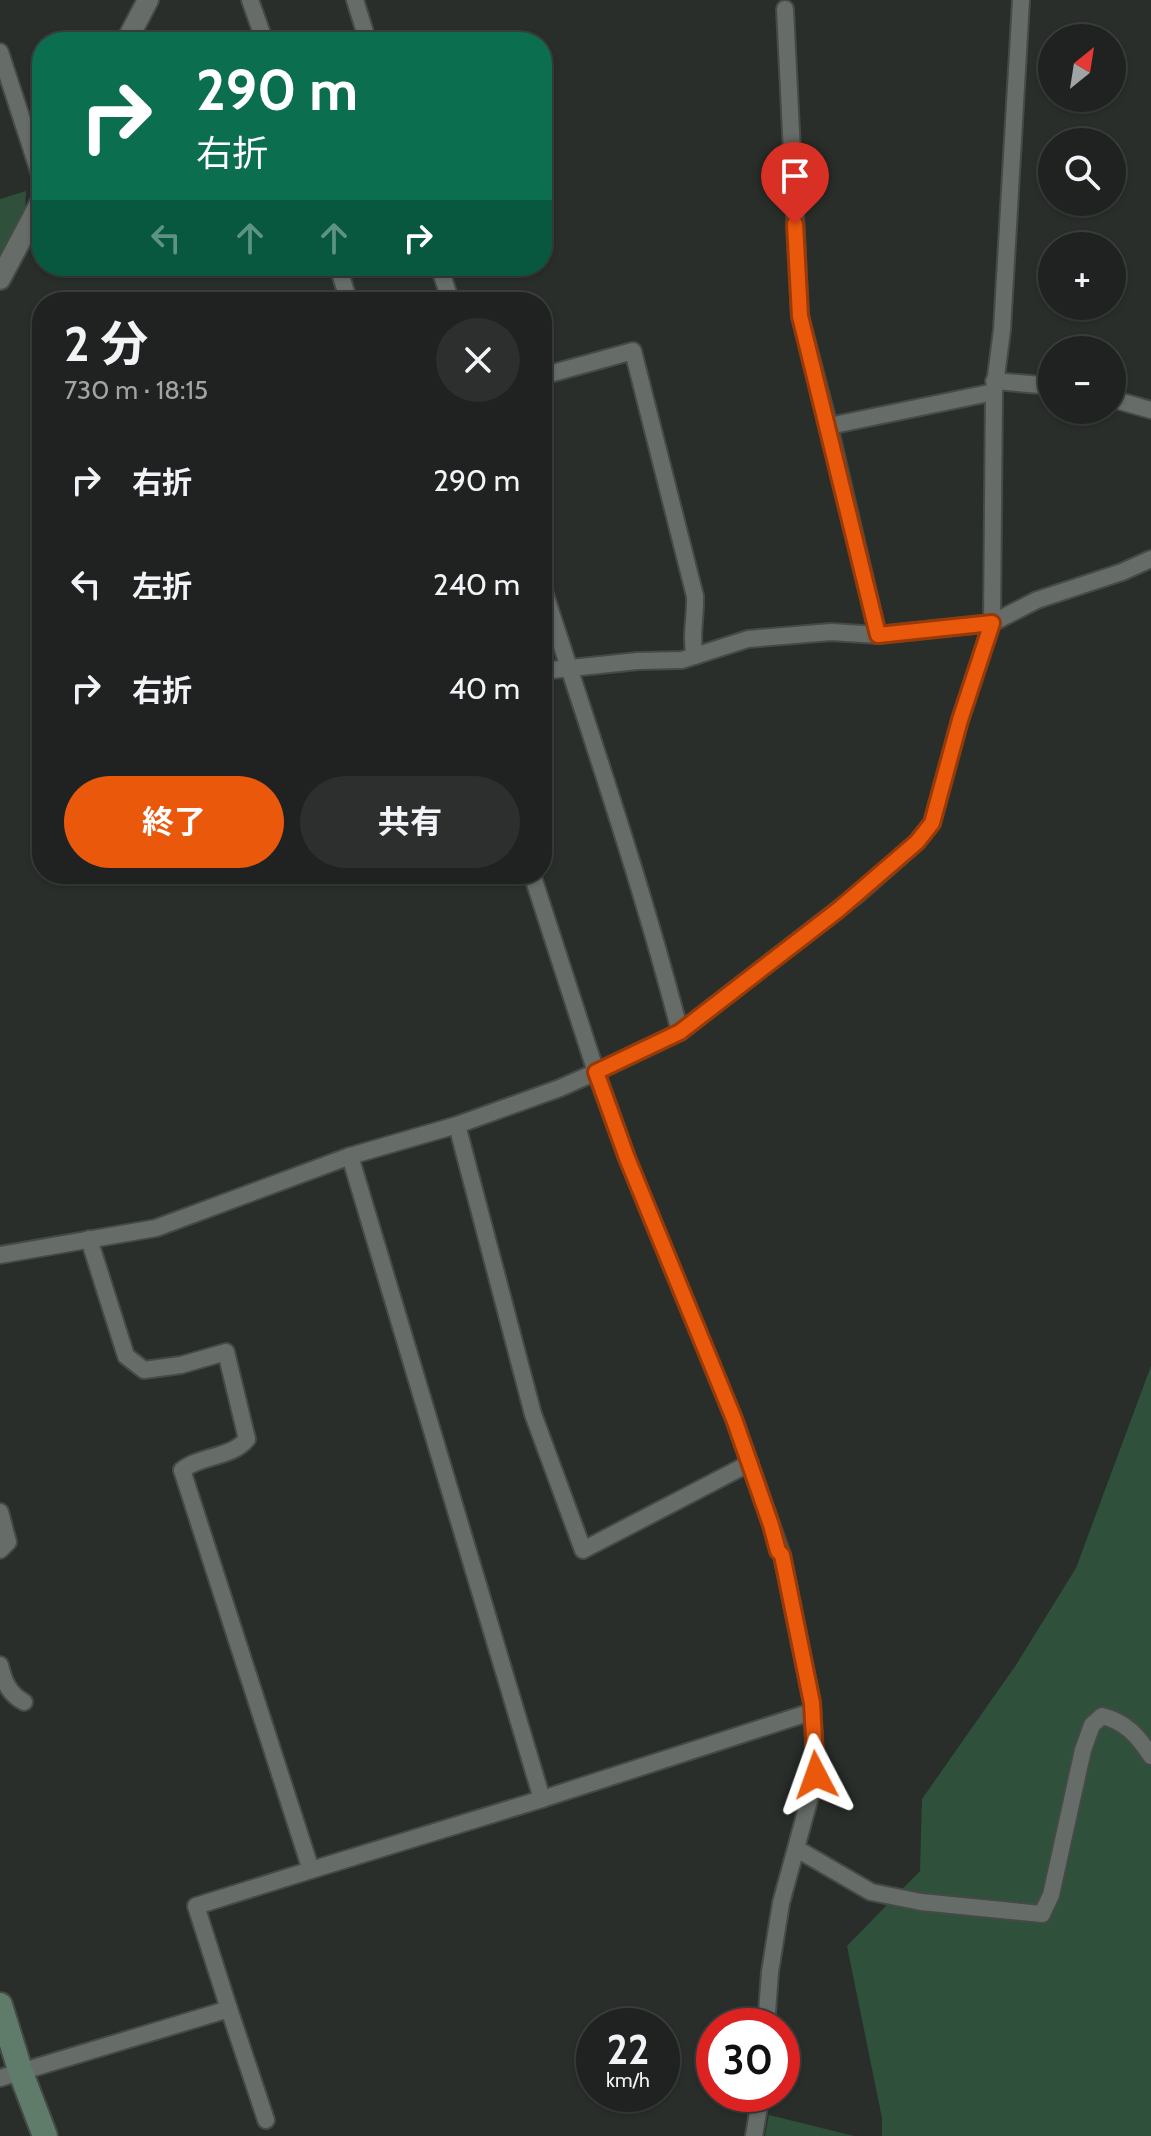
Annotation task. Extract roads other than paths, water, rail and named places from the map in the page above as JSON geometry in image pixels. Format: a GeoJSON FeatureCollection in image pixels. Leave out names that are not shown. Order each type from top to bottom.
{"type":"FeatureCollection","features":[{"type":"Feature","properties":{"kind":"main road"},"geometry":{"type":"LineString","coordinates":[[0,2005],[11,2076],[45,2136]]}},
{"type":"Feature","properties":{"kind":"street"},"geometry":{"type":"LineString","coordinates":[[131,32],[148,0]]}},
{"type":"Feature","properties":{"kind":"street"},"geometry":{"type":"LineString","coordinates":[[250,0],[261,32]]}},
{"type":"Feature","properties":{"kind":"street"},"geometry":{"type":"LineString","coordinates":[[355,0],[365,32]]}},
{"type":"Feature","properties":{"kind":"street"},"geometry":{"type":"LineString","coordinates":[[0,1255],[156,1228],[350,1156],[457,1125],[596,1072],[680,1032],[858,894],[917,842],[932,823],[960,720],[992,623],[994,386],[1002,330],[1021,0]]}},
{"type":"Feature","properties":{"kind":"street"},"geometry":{"type":"LineString","coordinates":[[785,9],[800,316],[878,635]]}},
{"type":"Feature","properties":{"kind":"street"},"geometry":{"type":"LineString","coordinates":[[0,52],[32,150]]}},
{"type":"Feature","properties":{"kind":"street"},"geometry":{"type":"LineString","coordinates":[[0,279],[32,219]]}},
{"type":"Feature","properties":{"kind":"street"},"geometry":{"type":"LineString","coordinates":[[552,373],[633,351],[695,596],[697,619],[692,643],[695,656]]}},
{"type":"Feature","properties":{"kind":"street"},"geometry":{"type":"LineString","coordinates":[[829,426],[994,386],[1038,386]]}},
{"type":"Feature","properties":{"kind":"street"},"geometry":{"type":"LineString","coordinates":[[1126,403],[1151,410]]}},
{"type":"Feature","properties":{"kind":"street"},"geometry":{"type":"LineString","coordinates":[[552,670],[682,660],[748,639],[831,632],[878,635],[992,623],[1037,600],[1122,572],[1151,559]]}},
{"type":"Feature","properties":{"kind":"street"},"geometry":{"type":"LineString","coordinates":[[552,615],[665,974],[680,1032]]}},
{"type":"Feature","properties":{"kind":"street"},"geometry":{"type":"LineString","coordinates":[[535,884],[627,1158],[750,1463],[778,1551],[782,1555],[800,1637],[812,1703],[816,1775],[781,1903],[767,2008]]}},
{"type":"Feature","properties":{"kind":"street"},"geometry":{"type":"LineString","coordinates":[[457,1125],[533,1414],[583,1550],[750,1463]]}},
{"type":"Feature","properties":{"kind":"street"},"geometry":{"type":"LineString","coordinates":[[350,1156],[542,1799]]}},
{"type":"Feature","properties":{"kind":"street"},"geometry":{"type":"LineString","coordinates":[[89,1239],[126,1356],[144,1370],[181,1365],[226,1352],[247,1439],[241,1447],[191,1463],[182,1470],[311,1870]]}},
{"type":"Feature","properties":{"kind":"street"},"geometry":{"type":"LineString","coordinates":[[0,1512],[8,1542],[0,1550]]}},
{"type":"Feature","properties":{"kind":"street"},"geometry":{"type":"LineString","coordinates":[[0,1665],[4,1682],[15,1697],[24,1702]]}},
{"type":"Feature","properties":{"kind":"street"},"geometry":{"type":"LineString","coordinates":[[266,2120],[196,1906],[811,1712]]}},
{"type":"Feature","properties":{"kind":"street"},"geometry":{"type":"LineString","coordinates":[[797,1849],[871,1892],[921,1902],[1042,1914],[1051,1895],[1083,1750],[1092,1725],[1102,1716],[1115,1720],[1136,1733],[1151,1756]]}},
{"type":"Feature","properties":{"kind":"street"},"geometry":{"type":"LineString","coordinates":[[11,2076],[229,2009]]}},
{"type":"Feature","properties":{"kind":"street"},"geometry":{"type":"LineString","coordinates":[[754,2136],[758,2112]]}}]}
